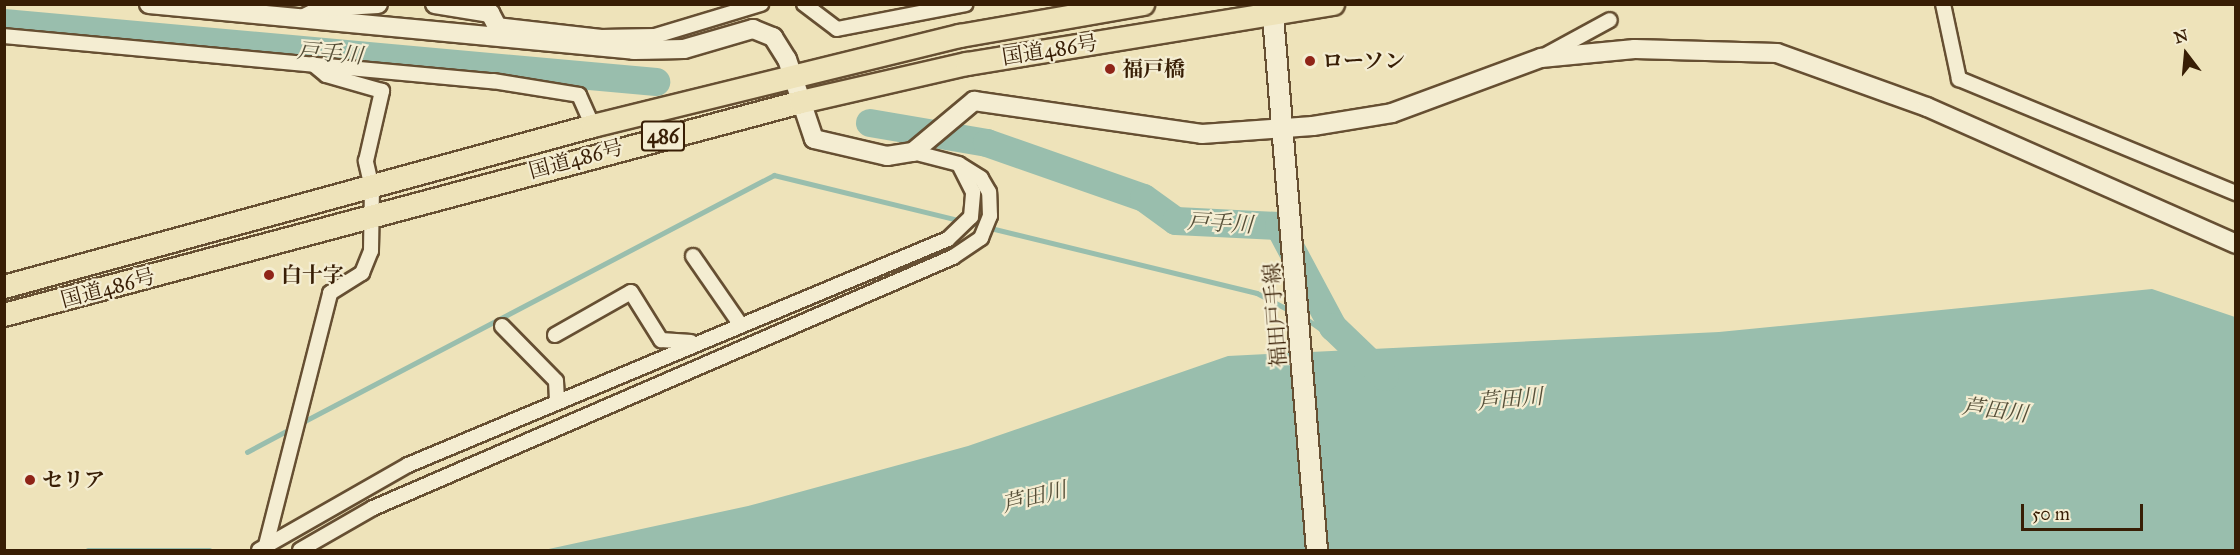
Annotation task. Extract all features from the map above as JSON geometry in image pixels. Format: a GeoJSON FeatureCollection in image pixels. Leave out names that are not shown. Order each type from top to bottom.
{"type":"FeatureCollection","features":[{"type":"Feature","properties":{"kind":"highway","name":"国道486号"},"geometry":{"type":"LineString","coordinates":[[4,287],[593,126],[960,36],[1143,4]]}},
{"type":"Feature","properties":{"kind":"highway","name":"国道486号"},"geometry":{"type":"LineString","coordinates":[[4,315],[801,102],[967,64],[1272,9],[1333,4]]}},
{"type":"Feature","properties":{"kind":"main road","name":"福田戸手線"},"geometry":{"type":"LineString","coordinates":[[1272,9],[1287,157],[1317,550]]}},
{"type":"Feature","properties":{"kind":"street"},"geometry":{"type":"LineString","coordinates":[[149,4],[304,18],[601,36],[655,36],[761,4]]}},
{"type":"Feature","properties":{"kind":"street"},"geometry":{"type":"LineString","coordinates":[[304,18],[327,7],[378,4]]}},
{"type":"Feature","properties":{"kind":"street"},"geometry":{"type":"LineString","coordinates":[[435,4],[490,13],[499,31]]}},
{"type":"Feature","properties":{"kind":"street"},"geometry":{"type":"LineString","coordinates":[[804,4],[837,29],[927,8],[966,4]]}},
{"type":"Feature","properties":{"kind":"street"},"geometry":{"type":"LineString","coordinates":[[1943,4],[1959,79],[2235,193]]}},
{"type":"Feature","properties":{"kind":"street"},"geometry":{"type":"LineString","coordinates":[[913,152],[974,101],[1146,130],[1202,134],[1284,129],[1392,112],[1541,58],[1610,21]]}},
{"type":"Feature","properties":{"kind":"street"},"geometry":{"type":"LineString","coordinates":[[300,550],[384,503],[953,256],[981,238],[990,216],[989,192],[981,178],[959,164],[913,152],[887,156],[814,139],[792,77],[773,37],[753,29],[684,49],[499,31]]}},
{"type":"Feature","properties":{"kind":"street"},"geometry":{"type":"LineString","coordinates":[[4,36],[314,64],[579,95],[593,126]]}},
{"type":"Feature","properties":{"kind":"street"},"geometry":{"type":"LineString","coordinates":[[1541,58],[1635,49],[1777,53],[1927,107],[2235,244]]}},
{"type":"Feature","properties":{"kind":"street"},"geometry":{"type":"LineString","coordinates":[[262,548],[330,293],[362,273],[371,251],[372,188],[366,161],[382,91],[326,75],[314,64]]}},
{"type":"Feature","properties":{"kind":"street"},"geometry":{"type":"LineString","coordinates":[[262,548],[408,465],[557,399],[948,239],[971,217],[973,192],[959,164]]}},
{"type":"Feature","properties":{"kind":"street"},"geometry":{"type":"LineString","coordinates":[[693,256],[740,324]]}},
{"type":"Feature","properties":{"kind":"street"},"geometry":{"type":"LineString","coordinates":[[555,335],[631,292],[661,340],[696,342]]}},
{"type":"Feature","properties":{"kind":"street"},"geometry":{"type":"LineString","coordinates":[[502,326],[556,381],[557,399]]}},
{"type":"Feature","properties":{"kind":"water","name":"芦田川"},"geometry":{"type":"Polygon","coordinates":[[[2152,289],[2235,317],[2235,550],[544,550],[748,506],[968,446],[1228,356],[1719,332],[2152,289]]]}},
{"type":"Feature","properties":{"kind":"waterway","name":"戸手川"},"geometry":{"type":"LineString","coordinates":[[4,23],[656,82]]}},
{"type":"Feature","properties":{"kind":"waterway","name":"戸手川"},"geometry":{"type":"LineString","coordinates":[[870,123],[987,143],[1144,198],[1176,221],[1279,226],[1333,327],[1385,377]]}},
{"type":"Feature","properties":{"kind":"waterway"},"geometry":{"type":"LineString","coordinates":[[299,424],[774,175],[962,221]]}},
{"type":"Feature","properties":{"kind":"waterway"},"geometry":{"type":"LineString","coordinates":[[970,223],[1257,293],[1291,311]]}},
{"type":"Feature","properties":{"kind":"waterway"},"geometry":{"type":"LineString","coordinates":[[1304,317],[1356,354]]}},
{"type":"Feature","properties":{"kind":"waterway"},"geometry":{"type":"LineString","coordinates":[[247,452],[292,428]]}},
{"type":"Feature","properties":{"kind":"waterway"},"geometry":{"type":"LineString","coordinates":[[88,550],[210,550]]}},
{"type":"Feature","properties":{"kind":"place","name":"ローソン"},"geometry":{"type":"Point","coordinates":[1310,61]}},
{"type":"Feature","properties":{"kind":"place","name":"福戸橋"},"geometry":{"type":"Point","coordinates":[1110,69]}},
{"type":"Feature","properties":{"kind":"place","name":"白十字"},"geometry":{"type":"Point","coordinates":[269,275]}},
{"type":"Feature","properties":{"kind":"place","name":"セリア"},"geometry":{"type":"Point","coordinates":[30,480]}}]}
